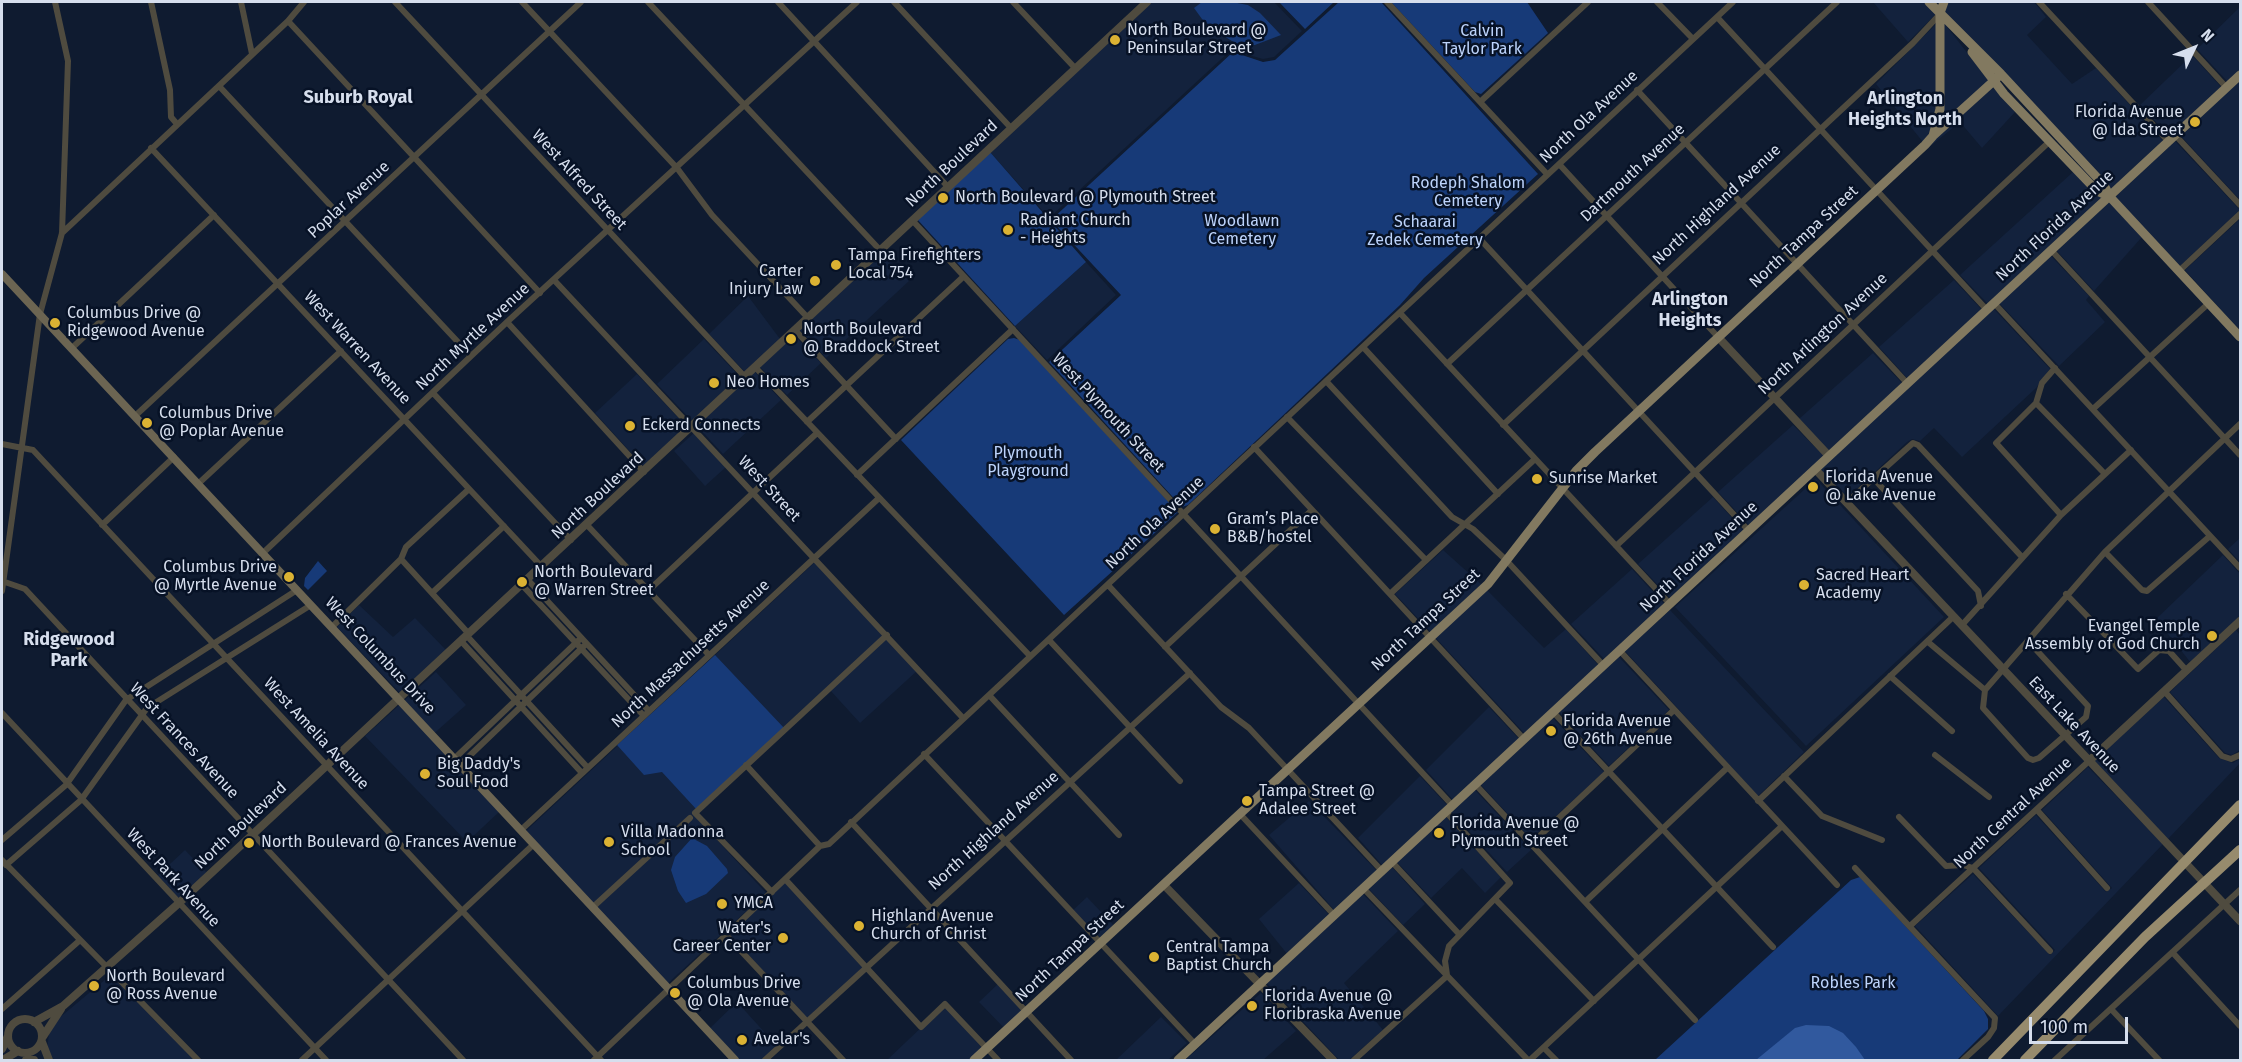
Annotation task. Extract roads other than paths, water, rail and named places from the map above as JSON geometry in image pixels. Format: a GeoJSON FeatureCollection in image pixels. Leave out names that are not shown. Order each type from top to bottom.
{"type":"FeatureCollection","features":[{"type":"Feature","properties":{"kind":"highway"},"geometry":{"type":"LineString","coordinates":[[1995,1058],[2238,807]]}},
{"type":"Feature","properties":{"kind":"highway"},"geometry":{"type":"LineString","coordinates":[[2025,1060],[2182,900],[2241,850]]}},
{"type":"Feature","properties":{"kind":"main road"},"geometry":{"type":"LineString","coordinates":[[1929,2],[2001,74],[2104,184],[2110,197],[2241,337]]}},
{"type":"Feature","properties":{"kind":"main road","name":"North Highland Avenue"},"geometry":{"type":"LineString","coordinates":[[1940,13],[1944,2]]}},
{"type":"Feature","properties":{"kind":"main road"},"geometry":{"type":"LineString","coordinates":[[1933,136],[1941,102],[1940,13]]}},
{"type":"Feature","properties":{"kind":"main road"},"geometry":{"type":"LineString","coordinates":[[1959,33],[1994,81],[2049,142],[2097,191],[2110,197]]}},
{"type":"Feature","properties":{"kind":"main road","name":"North Tampa Street"},"geometry":{"type":"LineString","coordinates":[[974,1060],[1488,584],[1582,465],[2001,74]]}},
{"type":"Feature","properties":{"kind":"main road","name":"North Florida Avenue"},"geometry":{"type":"LineString","coordinates":[[1178,1060],[2241,75]]}},
{"type":"Feature","properties":{"kind":"main road","name":"West Columbus Drive"},"geometry":{"type":"LineString","coordinates":[[2,274],[735,1060]]}},
{"type":"Feature","properties":{"kind":"street"},"geometry":{"type":"LineString","coordinates":[[2,591],[40,314],[62,233],[68,61],[56,2]]}},
{"type":"Feature","properties":{"kind":"street"},"geometry":{"type":"LineString","coordinates":[[151,2],[170,90],[171,117],[177,124]]}},
{"type":"Feature","properties":{"kind":"street"},"geometry":{"type":"LineString","coordinates":[[241,2],[252,54]]}},
{"type":"Feature","properties":{"kind":"street"},"geometry":{"type":"LineString","coordinates":[[62,233],[288,21],[304,2]]}},
{"type":"Feature","properties":{"kind":"street","name":"West Alfred Street"},"geometry":{"type":"LineString","coordinates":[[395,2],[745,377]]}},
{"type":"Feature","properties":{"kind":"street"},"geometry":{"type":"LineString","coordinates":[[522,2],[677,168],[712,215],[808,318]]}},
{"type":"Feature","properties":{"kind":"street","name":"Poplar Avenue"},"geometry":{"type":"LineString","coordinates":[[135,416],[581,2]]}},
{"type":"Feature","properties":{"kind":"street"},"geometry":{"type":"LineString","coordinates":[[648,2],[880,250]]}},
{"type":"Feature","properties":{"kind":"street"},"geometry":{"type":"LineString","coordinates":[[778,2],[948,187]]}},
{"type":"Feature","properties":{"kind":"street","name":"North Myrtle Avenue"},"geometry":{"type":"LineString","coordinates":[[263,553],[507,322],[857,2]]}},
{"type":"Feature","properties":{"kind":"street"},"geometry":{"type":"LineString","coordinates":[[894,2],[1011,128]]}},
{"type":"Feature","properties":{"kind":"street"},"geometry":{"type":"LineString","coordinates":[[1013,2],[1075,68]]}},
{"type":"Feature","properties":{"kind":"street","name":"North Boulevard"},"geometry":{"type":"LineString","coordinates":[[34,1022],[63,1006],[178,903],[525,583],[1146,2]]}},
{"type":"Feature","properties":{"kind":"street"},"geometry":{"type":"LineString","coordinates":[[1387,2],[1547,174]]}},
{"type":"Feature","properties":{"kind":"street"},"geometry":{"type":"LineString","coordinates":[[1480,102],[1588,2]]}},
{"type":"Feature","properties":{"kind":"street"},"geometry":{"type":"LineString","coordinates":[[1657,2],[1693,39]]}},
{"type":"Feature","properties":{"kind":"street","name":"North Ola Avenue"},"geometry":{"type":"LineString","coordinates":[[598,1059],[820,846],[829,844],[1733,2]]}},
{"type":"Feature","properties":{"kind":"street","name":"Dartmouth Avenue"},"geometry":{"type":"LineString","coordinates":[[1447,364],[1837,2]]}},
{"type":"Feature","properties":{"kind":"street"},"geometry":{"type":"LineString","coordinates":[[2039,2],[2172,139],[2241,205]]}},
{"type":"Feature","properties":{"kind":"street"},"geometry":{"type":"LineString","coordinates":[[2148,2],[2227,88]]}},
{"type":"Feature","properties":{"kind":"street","name":"North Highland Avenue"},"geometry":{"type":"LineString","coordinates":[[1503,425],[1820,130],[1929,27],[1940,13]]}},
{"type":"Feature","properties":{"kind":"street"},"geometry":{"type":"LineString","coordinates":[[1717,17],[1932,250],[2055,368],[2241,568]]}},
{"type":"Feature","properties":{"kind":"street"},"geometry":{"type":"LineString","coordinates":[[288,21],[540,293]]}},
{"type":"Feature","properties":{"kind":"street"},"geometry":{"type":"LineString","coordinates":[[219,86],[471,356]]}},
{"type":"Feature","properties":{"kind":"street"},"geometry":{"type":"LineString","coordinates":[[1637,90],[1907,383]]}},
{"type":"Feature","properties":{"kind":"street","name":"North Arlington Avenue"},"geometry":{"type":"LineString","coordinates":[[1616,546],[2049,142]]}},
{"type":"Feature","properties":{"kind":"street","name":"West Warren Avenue"},"geometry":{"type":"LineString","coordinates":[[152,148],[542,567]]}},
{"type":"Feature","properties":{"kind":"street"},"geometry":{"type":"LineString","coordinates":[[1559,164],[1829,456]]}},
{"type":"Feature","properties":{"kind":"street"},"geometry":{"type":"LineString","coordinates":[[2179,271],[2241,214]]}},
{"type":"Feature","properties":{"kind":"street"},"geometry":{"type":"LineString","coordinates":[[72,348],[214,215]]}},
{"type":"Feature","properties":{"kind":"street","name":"West Plymouth Street"},"geometry":{"type":"LineString","coordinates":[[912,220],[1359,703],[1510,883],[1495,898]]}},
{"type":"Feature","properties":{"kind":"street"},"geometry":{"type":"LineString","coordinates":[[1479,238],[1749,531]]}},
{"type":"Feature","properties":{"kind":"street"},"geometry":{"type":"LineString","coordinates":[[2052,251],[2241,454]]}},
{"type":"Feature","properties":{"kind":"street"},"geometry":{"type":"LineString","coordinates":[[807,422],[963,277]]}},
{"type":"Feature","properties":{"kind":"street","name":"West Street"},"geometry":{"type":"LineString","coordinates":[[554,280],[963,718]]}},
{"type":"Feature","properties":{"kind":"street"},"geometry":{"type":"LineString","coordinates":[[2093,409],[2209,303]]}},
{"type":"Feature","properties":{"kind":"street"},"geometry":{"type":"LineString","coordinates":[[1400,313],[1670,604]]}},
{"type":"Feature","properties":{"kind":"street"},"geometry":{"type":"LineString","coordinates":[[507,322],[644,472]]}},
{"type":"Feature","properties":{"kind":"street"},"geometry":{"type":"LineString","coordinates":[[857,475],[1013,329]]}},
{"type":"Feature","properties":{"kind":"street"},"geometry":{"type":"LineString","coordinates":[[795,330],[896,439]]}},
{"type":"Feature","properties":{"kind":"street"},"geometry":{"type":"LineString","coordinates":[[1363,347],[1498,494]]}},
{"type":"Feature","properties":{"kind":"street"},"geometry":{"type":"LineString","coordinates":[[198,484],[341,351]]}},
{"type":"Feature","properties":{"kind":"street"},"geometry":{"type":"LineString","coordinates":[[755,367],[1030,656]]}},
{"type":"Feature","properties":{"kind":"street"},"geometry":{"type":"LineString","coordinates":[[2055,368],[2042,383],[2036,403],[1997,439],[1997,447],[2061,515]]}},
{"type":"Feature","properties":{"kind":"street"},"geometry":{"type":"LineString","coordinates":[[1326,381],[1452,517],[1466,524],[1506,560],[1604,666]]}},
{"type":"Feature","properties":{"kind":"street"},"geometry":{"type":"LineString","coordinates":[[433,393],[571,540]]}},
{"type":"Feature","properties":{"kind":"street"},"geometry":{"type":"LineString","coordinates":[[2036,403],[2105,474]]}},
{"type":"Feature","properties":{"kind":"street"},"geometry":{"type":"LineString","coordinates":[[1287,417],[1426,560]]}},
{"type":"Feature","properties":{"kind":"street"},"geometry":{"type":"LineString","coordinates":[[2028,641],[2088,706],[2086,717],[2039,758],[2028,758],[1983,708],[1985,690],[2066,594],[2105,552],[2241,424]]}},
{"type":"Feature","properties":{"kind":"street"},"geometry":{"type":"LineString","coordinates":[[648,591],[817,433]]}},
{"type":"Feature","properties":{"kind":"street"},"geometry":{"type":"LineString","coordinates":[[1846,503],[1913,443],[1918,445],[2022,557]]}},
{"type":"Feature","properties":{"kind":"street","name":"West Amelia Avenue"},"geometry":{"type":"LineString","coordinates":[[2,444],[33,450],[598,1059]]}},
{"type":"Feature","properties":{"kind":"street"},"geometry":{"type":"LineString","coordinates":[[1254,447],[1524,739]]}},
{"type":"Feature","properties":{"kind":"street"},"geometry":{"type":"LineString","coordinates":[[1962,625],[2061,515],[2131,450]]}},
{"type":"Feature","properties":{"kind":"street"},"geometry":{"type":"LineString","coordinates":[[102,525],[174,457]]}},
{"type":"Feature","properties":{"kind":"street"},"geometry":{"type":"LineString","coordinates":[[1390,594],[1535,459]]}},
{"type":"Feature","properties":{"kind":"street","name":"East Lake Avenue"},"geometry":{"type":"LineString","coordinates":[[1815,469],[2241,921]]}},
{"type":"Feature","properties":{"kind":"street"},"geometry":{"type":"LineString","coordinates":[[1874,479],[1978,591],[1981,606]]}},
{"type":"Feature","properties":{"kind":"street"},"geometry":{"type":"LineString","coordinates":[[332,627],[401,560],[406,547],[469,489]]}},
{"type":"Feature","properties":{"kind":"street","name":"North Massachusetts Avenue"},"geometry":{"type":"LineString","coordinates":[[521,830],[879,498]]}},
{"type":"Feature","properties":{"kind":"street"},"geometry":{"type":"LineString","coordinates":[[1165,646],[1312,510]]}},
{"type":"Feature","properties":{"kind":"street"},"geometry":{"type":"LineString","coordinates":[[587,525],[709,655]]}},
{"type":"Feature","properties":{"kind":"street"},"geometry":{"type":"LineString","coordinates":[[432,593],[504,526]]}},
{"type":"Feature","properties":{"kind":"street"},"geometry":{"type":"LineString","coordinates":[[2105,552],[2142,590],[2147,591],[2210,536]]}},
{"type":"Feature","properties":{"kind":"street"},"geometry":{"type":"LineString","coordinates":[[401,560],[432,593],[516,701],[585,770]]}},
{"type":"Feature","properties":{"kind":"street","name":"West Frances Avenue"},"geometry":{"type":"LineString","coordinates":[[2,581],[25,589],[464,1060]]}},
{"type":"Feature","properties":{"kind":"street"},"geometry":{"type":"LineString","coordinates":[[525,583],[646,713]]}},
{"type":"Feature","properties":{"kind":"street"},"geometry":{"type":"LineString","coordinates":[[1108,585],[1221,707],[1250,728],[1382,871]]}},
{"type":"Feature","properties":{"kind":"street"},"geometry":{"type":"LineString","coordinates":[[2,840],[66,785],[126,700],[297,590]]}},
{"type":"Feature","properties":{"kind":"street"},"geometry":{"type":"LineString","coordinates":[[2066,594],[2138,669],[2159,650],[2169,651],[2187,671]]}},
{"type":"Feature","properties":{"kind":"street"},"geometry":{"type":"LineString","coordinates":[[198,1060],[4,863],[81,800],[147,708],[227,660],[311,605]]}},
{"type":"Feature","properties":{"kind":"street"},"geometry":{"type":"LineString","coordinates":[[1758,801],[1954,616]]}},
{"type":"Feature","properties":{"kind":"street","name":"North Central Avenue"},"geometry":{"type":"LineString","coordinates":[[1910,926],[2239,625]]}},
{"type":"Feature","properties":{"kind":"street"},"geometry":{"type":"LineString","coordinates":[[593,908],[887,635]]}},
{"type":"Feature","properties":{"kind":"street"},"geometry":{"type":"LineString","coordinates":[[466,637],[522,695],[585,770]]}},
{"type":"Feature","properties":{"kind":"street"},"geometry":{"type":"LineString","coordinates":[[1049,639],[1180,781]]}},
{"type":"Feature","properties":{"kind":"street"},"geometry":{"type":"LineString","coordinates":[[458,761],[579,640]]}},
{"type":"Feature","properties":{"kind":"street"},"geometry":{"type":"LineString","coordinates":[[1928,642],[1985,690]]}},
{"type":"Feature","properties":{"kind":"street"},"geometry":{"type":"LineString","coordinates":[[458,761],[522,707],[584,646]]}},
{"type":"Feature","properties":{"kind":"street"},"geometry":{"type":"LineString","coordinates":[[1620,651],[1837,885]]}},
{"type":"Feature","properties":{"kind":"street","name":"North Highland Avenue"},"geometry":{"type":"LineString","coordinates":[[765,1060],[1129,726],[1190,673]]}},
{"type":"Feature","properties":{"kind":"street"},"geometry":{"type":"LineString","coordinates":[[1890,676],[1952,731]]}},
{"type":"Feature","properties":{"kind":"street"},"geometry":{"type":"LineString","coordinates":[[2164,692],[2222,756],[2231,759],[2241,755]]}},
{"type":"Feature","properties":{"kind":"street"},"geometry":{"type":"LineString","coordinates":[[989,695],[1119,835]]}},
{"type":"Feature","properties":{"kind":"street"},"geometry":{"type":"LineString","coordinates":[[1531,844],[1674,710]]}},
{"type":"Feature","properties":{"kind":"street"},"geometry":{"type":"LineString","coordinates":[[1554,712],[1773,947]]}},
{"type":"Feature","properties":{"kind":"street","name":"West Park Avenue"},"geometry":{"type":"LineString","coordinates":[[2,713],[66,785],[326,1060]]}},
{"type":"Feature","properties":{"kind":"street"},"geometry":{"type":"LineString","coordinates":[[924,754],[1195,1044]]}},
{"type":"Feature","properties":{"kind":"street"},"geometry":{"type":"LineString","coordinates":[[1935,755],[1989,797]]}},
{"type":"Feature","properties":{"kind":"street"},"geometry":{"type":"LineString","coordinates":[[746,765],[820,846]]}},
{"type":"Feature","properties":{"kind":"street"},"geometry":{"type":"LineString","coordinates":[[1586,902],[1727,768]]}},
{"type":"Feature","properties":{"kind":"street"},"geometry":{"type":"LineString","coordinates":[[1784,776],[1822,816],[1882,840]]}},
{"type":"Feature","properties":{"kind":"street"},"geometry":{"type":"LineString","coordinates":[[1476,785],[1695,1020]]}},
{"type":"Feature","properties":{"kind":"street"},"geometry":{"type":"LineString","coordinates":[[2037,810],[2107,888]]}},
{"type":"Feature","properties":{"kind":"street"},"geometry":{"type":"LineString","coordinates":[[1240,814],[1335,916]]}},
{"type":"Feature","properties":{"kind":"street"},"geometry":{"type":"LineString","coordinates":[[692,816],[772,892]]}},
{"type":"Feature","properties":{"kind":"street"},"geometry":{"type":"LineString","coordinates":[[1899,817],[1946,866],[1962,865],[1974,868],[2050,951]]}},
{"type":"Feature","properties":{"kind":"street"},"geometry":{"type":"LineString","coordinates":[[851,822],[1071,1060]]}},
{"type":"Feature","properties":{"kind":"street"},"geometry":{"type":"LineString","coordinates":[[1364,889],[1529,1060],[1782,826]]}},
{"type":"Feature","properties":{"kind":"street"},"geometry":{"type":"LineString","coordinates":[[302,1060],[534,844]]}},
{"type":"Feature","properties":{"kind":"street"},"geometry":{"type":"LineString","coordinates":[[1392,862],[1459,934]]}},
{"type":"Feature","properties":{"kind":"street"},"geometry":{"type":"LineString","coordinates":[[1855,868],[1995,1017],[1994,1028],[1988,1037],[1963,1060]]}},
{"type":"Feature","properties":{"kind":"street"},"geometry":{"type":"LineString","coordinates":[[785,879],[921,1027],[945,1004],[998,1060]]}},
{"type":"Feature","properties":{"kind":"street"},"geometry":{"type":"LineString","coordinates":[[1164,885],[1334,1060]]}},
{"type":"Feature","properties":{"kind":"street"},"geometry":{"type":"LineString","coordinates":[[2055,1060],[2241,890]]}},
{"type":"Feature","properties":{"kind":"street"},"geometry":{"type":"LineString","coordinates":[[1447,975],[1445,961],[1449,946],[1495,898],[1594,1001]]}},
{"type":"Feature","properties":{"kind":"street"},"geometry":{"type":"LineString","coordinates":[[726,935],[843,1060]]}},
{"type":"Feature","properties":{"kind":"street"},"geometry":{"type":"LineString","coordinates":[[2,1009],[80,941]]}},
{"type":"Feature","properties":{"kind":"street"},"geometry":{"type":"LineString","coordinates":[[2173,952],[2241,1026]]}},
{"type":"Feature","properties":{"kind":"street"},"geometry":{"type":"LineString","coordinates":[[1354,1060],[1447,975]]}},
{"type":"Feature","properties":{"kind":"street","name":"North Boulevard"},"geometry":{"type":"LineString","coordinates":[[42,1040],[63,1006]]}},
{"type":"Feature","properties":{"kind":"street"},"geometry":{"type":"LineString","coordinates":[[2111,1009],[2159,1060]]}},
{"type":"Feature","properties":{"kind":"street"},"geometry":{"type":"LineString","coordinates":[[2,1049],[11,1027],[19,1020],[34,1022],[40,1027],[49,1060]]}},
{"type":"Feature","properties":{"kind":"street"},"geometry":{"type":"LineString","coordinates":[[8,1036],[11,1045],[22,1055],[35,1060]]}},
{"type":"Feature","properties":{"kind":"street"},"geometry":{"type":"LineString","coordinates":[[3,1060],[32,1052],[42,1040]]}},
{"type":"Feature","properties":{"kind":"street"},"geometry":{"type":"LineString","coordinates":[[1544,1048],[1556,1060]]}},
{"type":"Feature","properties":{"kind":"place","name":"North Boulevard @ Peninsular Street"},"geometry":{"type":"Point","coordinates":[1115,40]}},
{"type":"Feature","properties":{"kind":"place","name":"Florida Avenue @ Ida Street"},"geometry":{"type":"Point","coordinates":[2195,122]}},
{"type":"Feature","properties":{"kind":"place","name":"North Boulevard @ Plymouth Street"},"geometry":{"type":"Point","coordinates":[943,198]}},
{"type":"Feature","properties":{"kind":"place","name":"Radiant Church - Heights"},"geometry":{"type":"Point","coordinates":[1008,230]}},
{"type":"Feature","properties":{"kind":"place","name":"Tampa Firefighters Local 754"},"geometry":{"type":"Point","coordinates":[836,265]}},
{"type":"Feature","properties":{"kind":"place","name":"Carter Injury Law"},"geometry":{"type":"Point","coordinates":[815,281]}},
{"type":"Feature","properties":{"kind":"place","name":"Columbus Drive @ Ridgewood Avenue"},"geometry":{"type":"Point","coordinates":[55,323]}},
{"type":"Feature","properties":{"kind":"place","name":"North Boulevard @ Braddock Street"},"geometry":{"type":"Point","coordinates":[791,339]}},
{"type":"Feature","properties":{"kind":"place","name":"Neo Homes"},"geometry":{"type":"Point","coordinates":[714,383]}},
{"type":"Feature","properties":{"kind":"place","name":"Columbus Drive @ Poplar Avenue"},"geometry":{"type":"Point","coordinates":[147,423]}},
{"type":"Feature","properties":{"kind":"place","name":"Eckerd Connects"},"geometry":{"type":"Point","coordinates":[630,426]}},
{"type":"Feature","properties":{"kind":"place","name":"Sunrise Market"},"geometry":{"type":"Point","coordinates":[1537,479]}},
{"type":"Feature","properties":{"kind":"place","name":"Florida Avenue @ Lake Avenue"},"geometry":{"type":"Point","coordinates":[1813,487]}},
{"type":"Feature","properties":{"kind":"place","name":"Gram’s Place B&B/hostel"},"geometry":{"type":"Point","coordinates":[1215,529]}},
{"type":"Feature","properties":{"kind":"place","name":"Columbus Drive @ Myrtle Avenue"},"geometry":{"type":"Point","coordinates":[289,577]}},
{"type":"Feature","properties":{"kind":"place","name":"North Boulevard @ Warren Street"},"geometry":{"type":"Point","coordinates":[522,582]}},
{"type":"Feature","properties":{"kind":"place","name":"Sacred Heart Academy"},"geometry":{"type":"Point","coordinates":[1804,585]}},
{"type":"Feature","properties":{"kind":"place","name":"Evangel Temple Assembly of God Church"},"geometry":{"type":"Point","coordinates":[2212,636]}},
{"type":"Feature","properties":{"kind":"place","name":"Florida Avenue @ 26th Avenue"},"geometry":{"type":"Point","coordinates":[1551,731]}},
{"type":"Feature","properties":{"kind":"place","name":"Big Daddy's Soul Food"},"geometry":{"type":"Point","coordinates":[425,774]}},
{"type":"Feature","properties":{"kind":"place","name":"Tampa Street @ Adalee Street"},"geometry":{"type":"Point","coordinates":[1247,801]}},
{"type":"Feature","properties":{"kind":"place","name":"Florida Avenue @ Plymouth Street"},"geometry":{"type":"Point","coordinates":[1439,833]}},
{"type":"Feature","properties":{"kind":"place","name":"Villa Madonna School"},"geometry":{"type":"Point","coordinates":[609,842]}},
{"type":"Feature","properties":{"kind":"place","name":"North Boulevard @ Frances Avenue"},"geometry":{"type":"Point","coordinates":[249,843]}},
{"type":"Feature","properties":{"kind":"place","name":"YMCA"},"geometry":{"type":"Point","coordinates":[722,904]}},
{"type":"Feature","properties":{"kind":"place","name":"Highland Avenue Church of Christ"},"geometry":{"type":"Point","coordinates":[859,926]}},
{"type":"Feature","properties":{"kind":"place","name":"Water's Career Center"},"geometry":{"type":"Point","coordinates":[783,938]}},
{"type":"Feature","properties":{"kind":"place","name":"Central Tampa Baptist Church"},"geometry":{"type":"Point","coordinates":[1154,957]}},
{"type":"Feature","properties":{"kind":"place","name":"North Boulevard @ Ross Avenue"},"geometry":{"type":"Point","coordinates":[94,986]}},
{"type":"Feature","properties":{"kind":"place","name":"Columbus Drive @ Ola Avenue"},"geometry":{"type":"Point","coordinates":[675,993]}},
{"type":"Feature","properties":{"kind":"place","name":"Florida Avenue @ Floribraska Avenue"},"geometry":{"type":"Point","coordinates":[1252,1006]}},
{"type":"Feature","properties":{"kind":"place","name":"Avelar's"},"geometry":{"type":"Point","coordinates":[742,1040]}},
{"type":"Feature","properties":{"kind":"district","name":"Suburb Royal"},"geometry":{"type":"Point","coordinates":[358,98]}},
{"type":"Feature","properties":{"kind":"district","name":"Arlington Heights North"},"geometry":{"type":"Point","coordinates":[1905,109]}},
{"type":"Feature","properties":{"kind":"district","name":"Arlington Heights"},"geometry":{"type":"Point","coordinates":[1690,310]}},
{"type":"Feature","properties":{"kind":"district","name":"Ridgewood Park"},"geometry":{"type":"Point","coordinates":[69,650]}},
{"type":"Feature","properties":{"kind":"park label","name":"Calvin Taylor Park"},"geometry":{"type":"Point","coordinates":[1482,41]}},
{"type":"Feature","properties":{"kind":"park label","name":"Rodeph Shalom Cemetery"},"geometry":{"type":"Point","coordinates":[1468,193]}},
{"type":"Feature","properties":{"kind":"park label","name":"Woodlawn Cemetery"},"geometry":{"type":"Point","coordinates":[1242,231]}},
{"type":"Feature","properties":{"kind":"park label","name":"Schaarai Zedek Cemetery"},"geometry":{"type":"Point","coordinates":[1425,232]}},
{"type":"Feature","properties":{"kind":"park label","name":"Plymouth Playground"},"geometry":{"type":"Point","coordinates":[1028,463]}},
{"type":"Feature","properties":{"kind":"park label","name":"Robles Park"},"geometry":{"type":"Point","coordinates":[1853,984]}}]}
